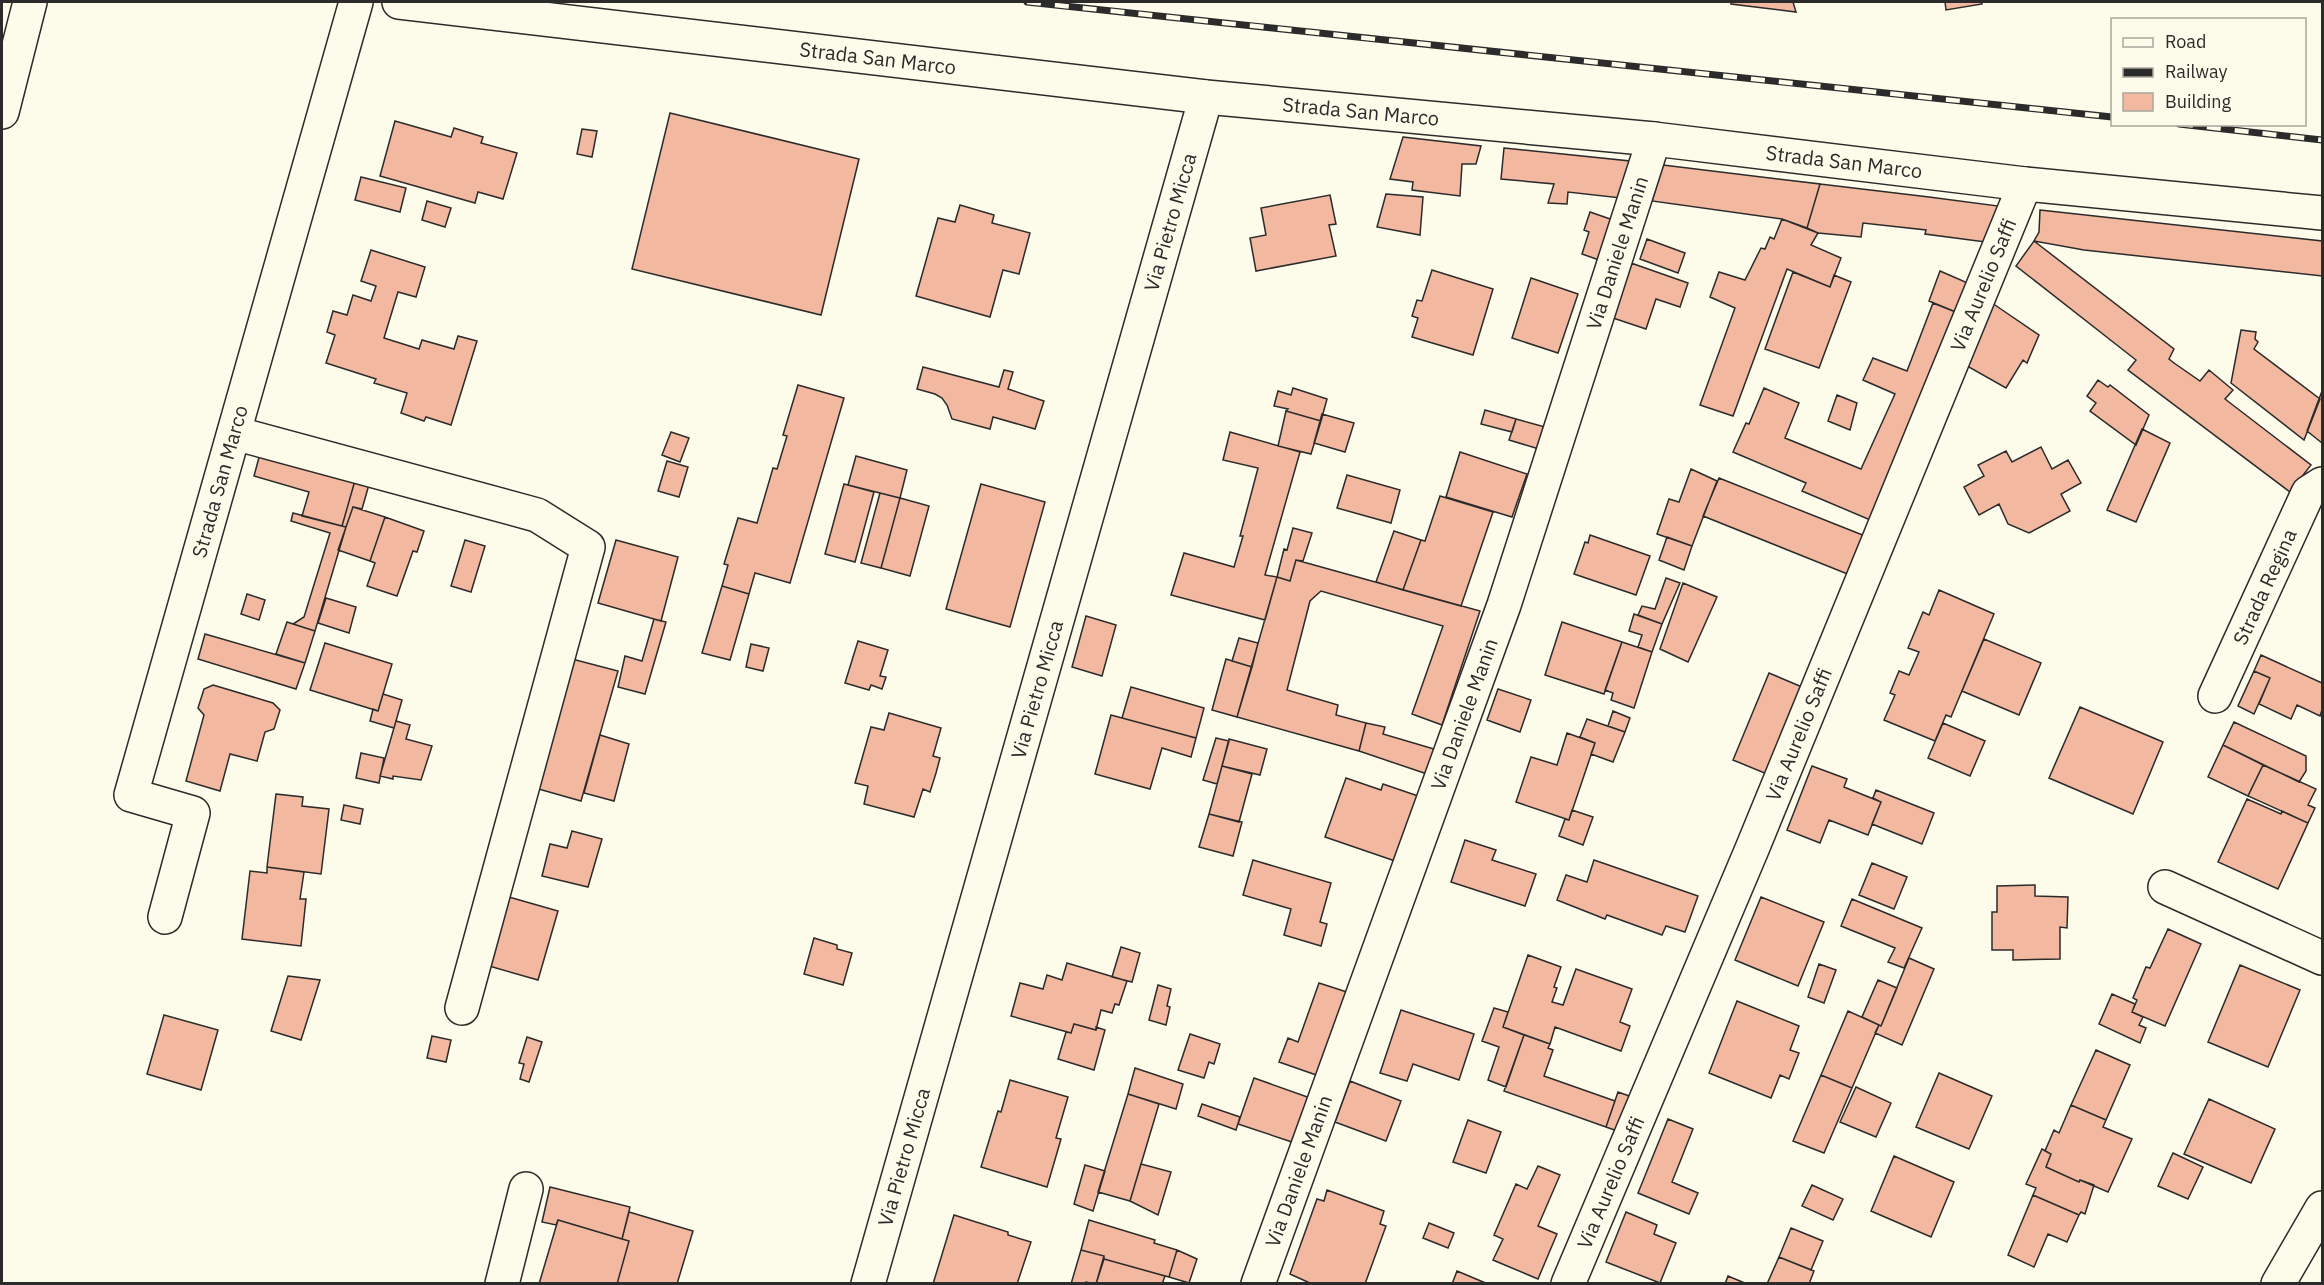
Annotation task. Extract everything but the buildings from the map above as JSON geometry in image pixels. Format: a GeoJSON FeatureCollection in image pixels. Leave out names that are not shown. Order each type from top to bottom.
{"type":"FeatureCollection","features":[{"type":"Feature","properties":{"kind":"street"},"geometry":{"type":"LineString","coordinates":[[2,112],[30,2]]}},
{"type":"Feature","properties":{"kind":"street","name":"Strada San Marco"},"geometry":{"type":"LineString","coordinates":[[165,917],[193,813],[131,795],[356,2]]}},
{"type":"Feature","properties":{"kind":"street","name":"Strada San Marco"},"geometry":{"type":"LineString","coordinates":[[399,2],[1206,97],[1654,139],[2025,184],[2322,213]]}},
{"type":"Feature","properties":{"kind":"street","name":"Via Pietro Micca"},"geometry":{"type":"LineString","coordinates":[[868,1284],[1206,97]]}},
{"type":"Feature","properties":{"kind":"street","name":"Via Daniele Manin"},"geometry":{"type":"LineString","coordinates":[[1258,1284],[1504,604],[1654,139]]}},
{"type":"Feature","properties":{"kind":"street","name":"Via Aurelio Saffi"},"geometry":{"type":"LineString","coordinates":[[1568,1284],[1752,849],[2025,184]]}},
{"type":"Feature","properties":{"kind":"street"},"geometry":{"type":"LineString","coordinates":[[234,434],[537,515],[588,547],[462,1008]]}},
{"type":"Feature","properties":{"kind":"street","name":"Strada Regina"},"geometry":{"type":"LineString","coordinates":[[2215,696],[2308,494],[2322,484]]}},
{"type":"Feature","properties":{"kind":"street"},"geometry":{"type":"LineString","coordinates":[[2165,887],[2322,958]]}},
{"type":"Feature","properties":{"kind":"street"},"geometry":{"type":"LineString","coordinates":[[502,1284],[526,1189]]}},
{"type":"Feature","properties":{"kind":"street"},"geometry":{"type":"LineString","coordinates":[[2278,1284],[2322,1208]]}},
{"type":"Feature","properties":{"kind":"railway"},"geometry":{"type":"LineString","coordinates":[[1027,2],[2111,117]]}},
{"type":"Feature","properties":{"kind":"railway"},"geometry":{"type":"LineString","coordinates":[[2197,126],[2322,140]]}}]}
